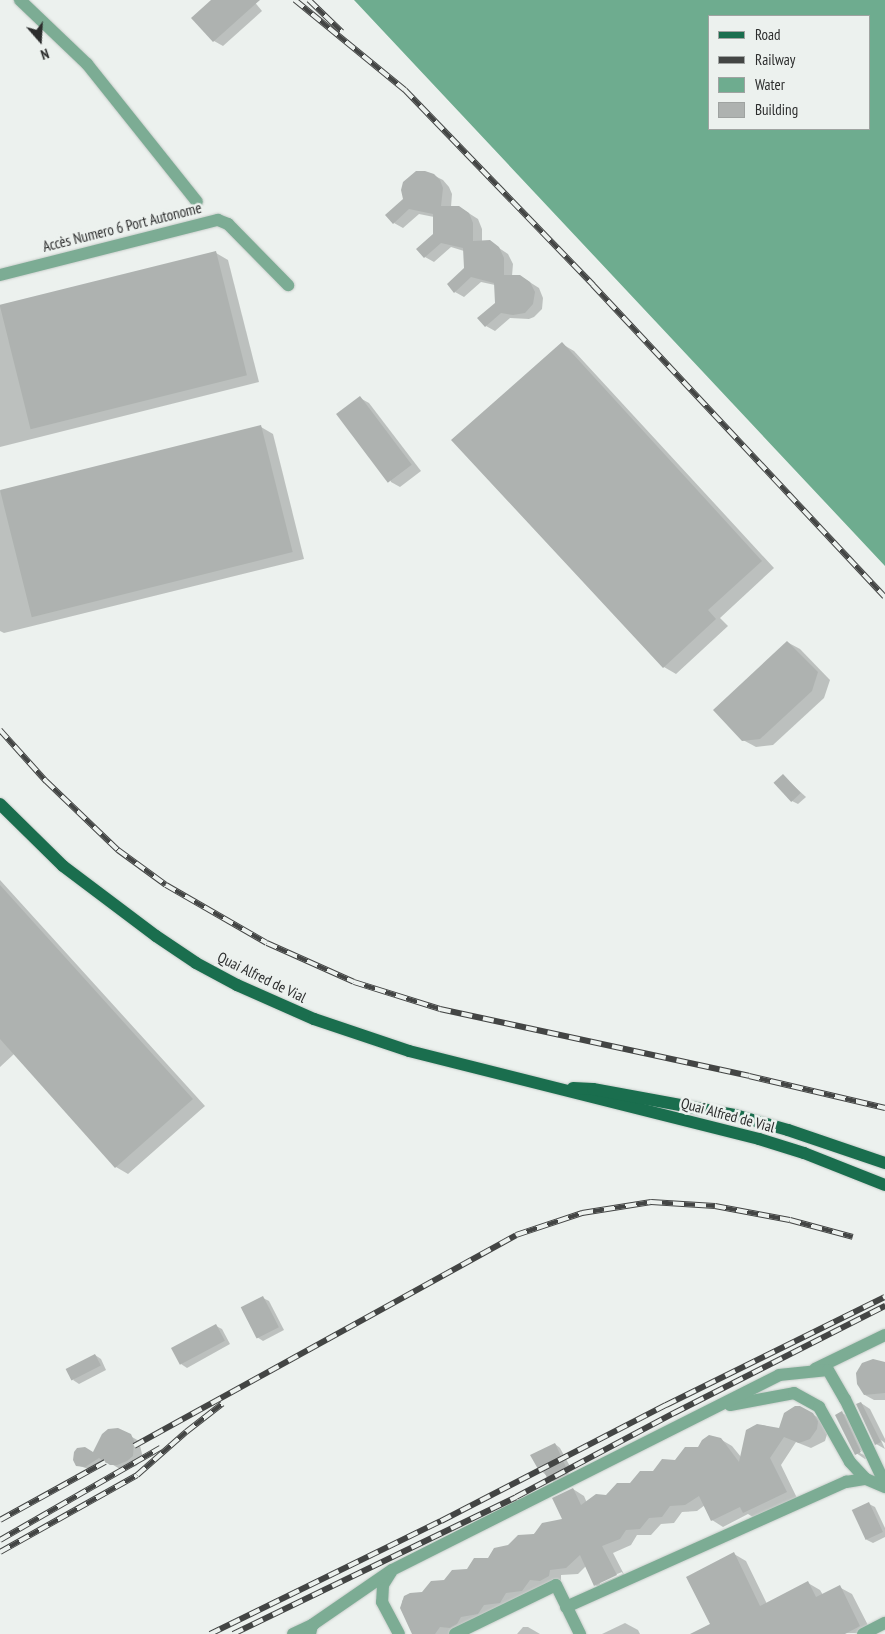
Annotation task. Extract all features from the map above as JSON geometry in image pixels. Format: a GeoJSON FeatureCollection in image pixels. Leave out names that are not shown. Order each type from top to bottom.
{"type":"FeatureCollection","features":[{"type":"Feature","properties":{"kind":"main road","name":"Quai Alfred de Vial"},"geometry":{"type":"LineString","coordinates":[[0,804],[63,866],[128,917],[196,963],[237,985],[314,1019],[364,1037],[466,1065],[759,1139],[804,1153],[885,1185]]}},
{"type":"Feature","properties":{"kind":"main road","name":"Quai Alfred de Vial"},"geometry":{"type":"LineString","coordinates":[[558,1087],[593,1089],[736,1114],[882,1161]]}},
{"type":"Feature","properties":{"kind":"lane"},"geometry":{"type":"LineString","coordinates":[[20,0],[88,64],[197,202]]}},
{"type":"Feature","properties":{"kind":"lane","name":"Accès Numero 6 Port Autonome"},"geometry":{"type":"LineString","coordinates":[[0,275],[218,220],[228,224],[288,284]]}},
{"type":"Feature","properties":{"kind":"lane"},"geometry":{"type":"LineString","coordinates":[[808,1372],[885,1334]]}},
{"type":"Feature","properties":{"kind":"lane"},"geometry":{"type":"LineString","coordinates":[[293,1634],[312,1629],[392,1570],[779,1375],[828,1370],[846,1399],[885,1485]]}},
{"type":"Feature","properties":{"kind":"lane"},"geometry":{"type":"LineString","coordinates":[[716,1407],[794,1393],[819,1407],[850,1462],[866,1479]]}},
{"type":"Feature","properties":{"kind":"lane"},"geometry":{"type":"LineString","coordinates":[[566,1607],[846,1482],[866,1479],[885,1485]]}},
{"type":"Feature","properties":{"kind":"lane"},"geometry":{"type":"LineString","coordinates":[[392,1570],[384,1585],[382,1602],[398,1634]]}},
{"type":"Feature","properties":{"kind":"lane"},"geometry":{"type":"LineString","coordinates":[[455,1634],[556,1584],[580,1634]]}},
{"type":"Feature","properties":{"kind":"lane"},"geometry":{"type":"LineString","coordinates":[[863,1634],[885,1623]]}},
{"type":"Feature","properties":{"kind":"water"},"geometry":{"type":"Polygon","coordinates":[[[354,0],[885,0],[885,566],[354,0]]]}},
{"type":"Feature","properties":{"kind":"building"},"geometry":{"type":"Polygon","coordinates":[[[211,0],[260,0],[213,42],[191,18],[211,0]]]}},
{"type":"Feature","properties":{"kind":"building"},"geometry":{"type":"Polygon","coordinates":[[[416,171],[434,174],[440,180],[443,188],[441,206],[459,206],[469,213],[473,223],[473,241],[490,240],[499,247],[504,258],[504,275],[520,275],[530,282],[535,292],[533,304],[525,313],[513,315],[501,313],[485,327],[477,318],[495,303],[494,283],[471,277],[454,293],[447,284],[464,268],[463,248],[441,243],[424,258],[416,249],[433,234],[433,214],[409,209],[393,224],[385,215],[403,199],[401,190],[403,182],[416,171]]]}},
{"type":"Feature","properties":{"kind":"building"},"geometry":{"type":"Polygon","coordinates":[[[216,251],[247,375],[31,429],[0,305],[216,251]]]}},
{"type":"Feature","properties":{"kind":"building"},"geometry":{"type":"Polygon","coordinates":[[[562,342],[762,561],[708,610],[716,619],[663,668],[451,440],[562,342]]]}},
{"type":"Feature","properties":{"kind":"building"},"geometry":{"type":"Polygon","coordinates":[[[360,396],[412,465],[388,483],[336,414],[360,396]]]}},
{"type":"Feature","properties":{"kind":"building"},"geometry":{"type":"Polygon","coordinates":[[[261,425],[293,552],[32,617],[0,490],[261,425]]]}},
{"type":"Feature","properties":{"kind":"building"},"geometry":{"type":"Polygon","coordinates":[[[787,641],[818,672],[812,691],[760,739],[742,741],[713,710],[787,641]]]}},
{"type":"Feature","properties":{"kind":"building"},"geometry":{"type":"Polygon","coordinates":[[[783,774],[801,793],[791,802],[773,783],[783,774]]]}},
{"type":"Feature","properties":{"kind":"building"},"geometry":{"type":"Polygon","coordinates":[[[0,885],[193,1099],[115,1168],[0,1039],[0,885]]]}},
{"type":"Feature","properties":{"kind":"building"},"geometry":{"type":"Polygon","coordinates":[[[263,1296],[279,1327],[257,1339],[241,1307],[263,1296]]]}},
{"type":"Feature","properties":{"kind":"building"},"geometry":{"type":"Polygon","coordinates":[[[216,1324],[225,1341],[180,1365],[171,1348],[216,1324]]]}},
{"type":"Feature","properties":{"kind":"building"},"geometry":{"type":"Polygon","coordinates":[[[95,1354],[101,1366],[71,1381],[66,1369],[95,1354]]]}},
{"type":"Feature","properties":{"kind":"building"},"geometry":{"type":"Polygon","coordinates":[[[873,1359],[885,1362],[885,1393],[864,1395],[857,1384],[856,1373],[862,1363],[873,1359]]]}},
{"type":"Feature","properties":{"kind":"building"},"geometry":{"type":"Polygon","coordinates":[[[861,1402],[881,1442],[875,1445],[856,1404],[861,1402]]]}},
{"type":"Feature","properties":{"kind":"building"},"geometry":{"type":"Polygon","coordinates":[[[795,1406],[800,1406],[813,1413],[818,1421],[817,1429],[810,1439],[799,1443],[784,1437],[770,1458],[787,1492],[743,1513],[740,1507],[711,1521],[699,1496],[685,1505],[670,1506],[662,1517],[649,1518],[640,1529],[626,1530],[620,1539],[602,1546],[617,1575],[594,1586],[580,1555],[566,1568],[550,1570],[549,1576],[540,1581],[530,1580],[522,1591],[506,1593],[500,1603],[484,1605],[478,1614],[461,1617],[457,1624],[450,1628],[440,1627],[435,1634],[412,1634],[400,1608],[404,1596],[410,1593],[422,1592],[431,1581],[444,1580],[452,1570],[467,1569],[474,1558],[488,1558],[494,1548],[508,1545],[518,1535],[534,1534],[542,1523],[562,1519],[552,1498],[573,1488],[581,1505],[596,1494],[606,1495],[617,1483],[630,1483],[640,1471],[653,1471],[662,1459],[675,1460],[685,1447],[698,1447],[702,1440],[709,1435],[721,1438],[739,1462],[746,1430],[757,1424],[779,1428],[784,1413],[795,1406]]]}},
{"type":"Feature","properties":{"kind":"building"},"geometry":{"type":"Polygon","coordinates":[[[842,1411],[861,1452],[855,1455],[835,1415],[842,1411]]]}},
{"type":"Feature","properties":{"kind":"building"},"geometry":{"type":"Polygon","coordinates":[[[118,1428],[131,1434],[134,1441],[133,1456],[117,1465],[110,1465],[99,1458],[85,1467],[76,1466],[73,1460],[74,1452],[77,1448],[85,1447],[93,1452],[102,1434],[108,1429],[118,1428]]]}},
{"type":"Feature","properties":{"kind":"building"},"geometry":{"type":"Polygon","coordinates":[[[555,1443],[566,1467],[563,1469],[565,1474],[549,1482],[542,1467],[538,1469],[530,1455],[555,1443]]]}},
{"type":"Feature","properties":{"kind":"building"},"geometry":{"type":"Polygon","coordinates":[[[869,1502],[883,1532],[866,1540],[852,1510],[869,1502]]]}},
{"type":"Feature","properties":{"kind":"building"},"geometry":{"type":"Polygon","coordinates":[[[734,1552],[760,1606],[808,1581],[816,1597],[840,1585],[860,1626],[845,1634],[690,1634],[710,1624],[686,1577],[734,1552]]]}},
{"type":"Feature","properties":{"kind":"railway"},"geometry":{"type":"LineString","coordinates":[[295,0],[405,90],[593,285],[885,597]]}},
{"type":"Feature","properties":{"kind":"railway"},"geometry":{"type":"LineString","coordinates":[[309,0],[342,32]]}},
{"type":"Feature","properties":{"kind":"railway"},"geometry":{"type":"LineString","coordinates":[[0,730],[46,781],[118,850],[166,885],[267,943],[354,982],[440,1009],[749,1076],[885,1108]]}},
{"type":"Feature","properties":{"kind":"railway"},"geometry":{"type":"LineString","coordinates":[[134,1446],[516,1235],[582,1213],[651,1202],[715,1206],[790,1220],[853,1237]]}},
{"type":"Feature","properties":{"kind":"railway"},"geometry":{"type":"LineString","coordinates":[[210,1634],[441,1521],[666,1405],[885,1297]]}},
{"type":"Feature","properties":{"kind":"railway"},"geometry":{"type":"LineString","coordinates":[[233,1634],[516,1497],[674,1413],[885,1306]]}},
{"type":"Feature","properties":{"kind":"railway"},"geometry":{"type":"LineString","coordinates":[[0,1552],[137,1475],[186,1432],[222,1404]]}},
{"type":"Feature","properties":{"kind":"railway"},"geometry":{"type":"LineString","coordinates":[[0,1540],[160,1448]]}},
{"type":"Feature","properties":{"kind":"railway"},"geometry":{"type":"LineString","coordinates":[[0,1520],[105,1462]]}}]}
